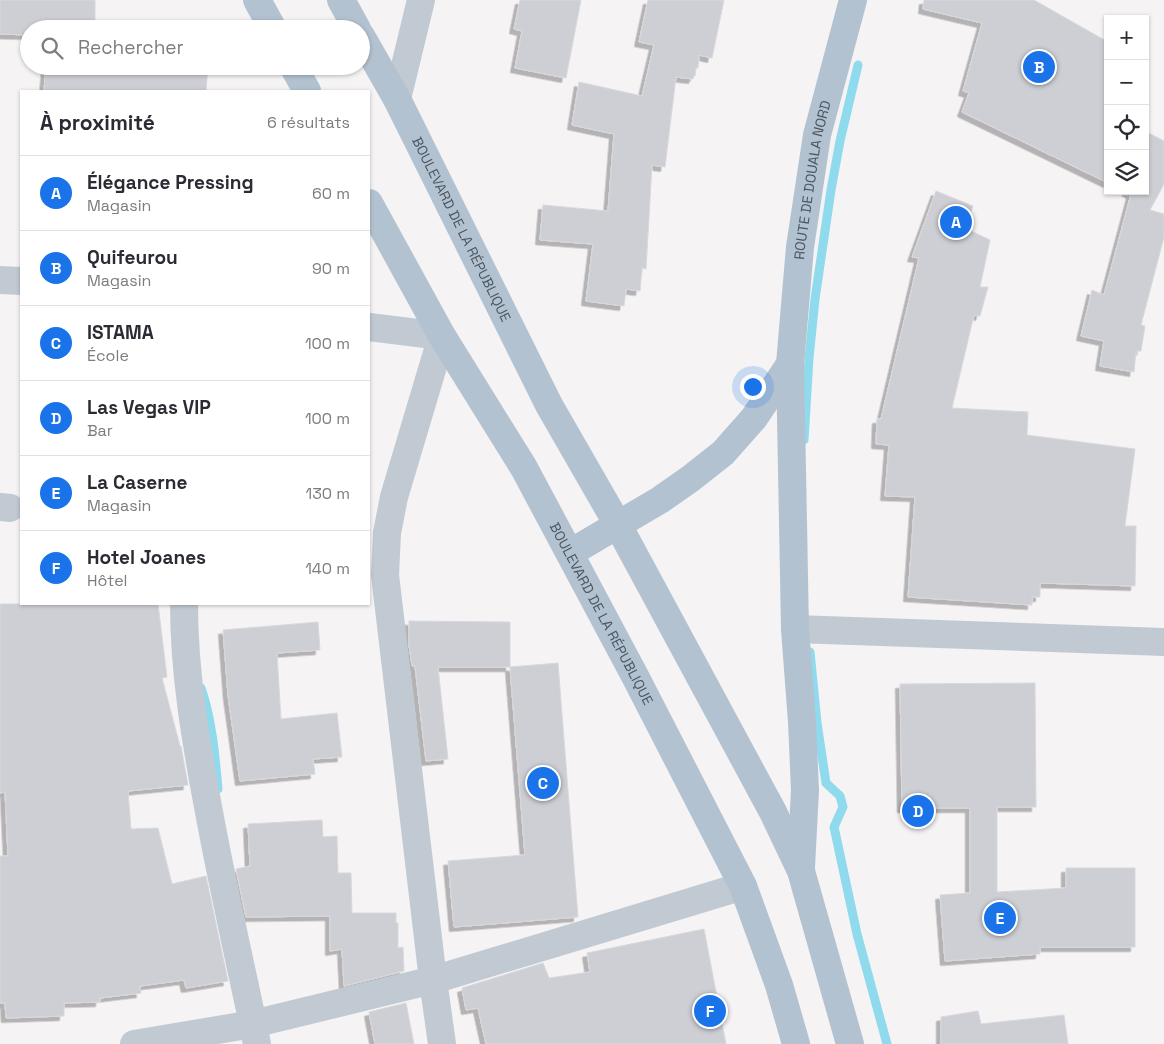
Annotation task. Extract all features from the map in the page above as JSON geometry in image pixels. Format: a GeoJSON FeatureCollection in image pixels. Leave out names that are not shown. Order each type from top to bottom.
{"type":"FeatureCollection","features":[{"type":"Feature","properties":{"kind":"main road"},"geometry":{"type":"LineString","coordinates":[[257,0],[268,20]]}},
{"type":"Feature","properties":{"kind":"main road"},"geometry":{"type":"LineString","coordinates":[[341,0],[352,20]]}},
{"type":"Feature","properties":{"kind":"main road","name":"ROUTE DE DOUALA NORD"},"geometry":{"type":"LineString","coordinates":[[801,871],[805,790],[795,629],[790,364],[800,247],[817,135],[853,0]]}},
{"type":"Feature","properties":{"kind":"main road","name":"BOULEVARD DE LA RÉPUBLIQUE"},"geometry":{"type":"LineString","coordinates":[[370,52],[397,99],[550,405],[618,524],[773,812],[801,871]]}},
{"type":"Feature","properties":{"kind":"main road"},"geometry":{"type":"LineString","coordinates":[[298,75],[306,90]]}},
{"type":"Feature","properties":{"kind":"main road","name":"BOULEVARD DE LA RÉPUBLIQUE"},"geometry":{"type":"LineString","coordinates":[[370,205],[442,336],[524,468],[636,678],[743,886],[779,985],[796,1044]]}},
{"type":"Feature","properties":{"kind":"main road"},"geometry":{"type":"LineString","coordinates":[[570,553],[660,500],[723,453],[754,418],[790,364]]}},
{"type":"Feature","properties":{"kind":"main road"},"geometry":{"type":"LineString","coordinates":[[801,871],[850,1044]]}},
{"type":"Feature","properties":{"kind":"street"},"geometry":{"type":"LineString","coordinates":[[397,99],[421,0]]}},
{"type":"Feature","properties":{"kind":"street"},"geometry":{"type":"LineString","coordinates":[[0,280],[20,281]]}},
{"type":"Feature","properties":{"kind":"street"},"geometry":{"type":"LineString","coordinates":[[370,326],[442,336],[394,497],[387,533],[385,575],[442,1044]]}},
{"type":"Feature","properties":{"kind":"street"},"geometry":{"type":"LineString","coordinates":[[184,605],[188,682],[198,754],[216,851],[255,1034]]}},
{"type":"Feature","properties":{"kind":"street"},"geometry":{"type":"LineString","coordinates":[[795,629],[1164,642]]}},
{"type":"Feature","properties":{"kind":"street"},"geometry":{"type":"LineString","coordinates":[[134,1044],[255,1034],[743,886]]}},
{"type":"Feature","properties":{"kind":"building"},"geometry":{"type":"Polygon","coordinates":[[[0,0],[95,0],[95,20],[20,20],[20,35],[0,34],[0,0]]]}},
{"type":"Feature","properties":{"kind":"building"},"geometry":{"type":"Polygon","coordinates":[[[520,0],[581,0],[566,78],[515,68],[522,31],[514,29],[520,0]]]}},
{"type":"Feature","properties":{"kind":"building"},"geometry":{"type":"Polygon","coordinates":[[[648,0],[724,0],[712,58],[699,55],[698,68],[696,68],[693,79],[676,77],[665,167],[652,165],[646,269],[642,268],[640,291],[626,289],[624,306],[586,301],[593,244],[540,240],[543,205],[608,211],[614,134],[572,125],[579,82],[642,96],[654,45],[639,42],[648,0]]]}},
{"type":"Feature","properties":{"kind":"building"},"geometry":{"type":"Polygon","coordinates":[[[924,0],[1034,0],[1104,40],[1104,181],[962,112],[969,93],[963,91],[982,23],[923,9],[924,0]]]}},
{"type":"Feature","properties":{"kind":"building"},"geometry":{"type":"Polygon","coordinates":[[[45,75],[207,75],[206,90],[44,90],[45,75]]]}},
{"type":"Feature","properties":{"kind":"building"},"geometry":{"type":"Polygon","coordinates":[[[1149,133],[1164,141],[1164,184],[1150,210],[1164,214],[1164,237],[1141,325],[1145,326],[1141,351],[1136,351],[1134,372],[1100,366],[1104,341],[1081,336],[1092,290],[1104,295],[1131,195],[1149,195],[1149,133]]]}},
{"type":"Feature","properties":{"kind":"building"},"geometry":{"type":"Polygon","coordinates":[[[936,191],[973,206],[965,228],[990,240],[980,287],[988,287],[980,316],[974,315],[952,408],[1028,412],[1027,435],[1135,449],[1125,526],[1136,526],[1135,586],[1040,583],[1040,597],[1032,597],[1032,605],[908,597],[915,497],[885,496],[889,445],[876,444],[877,419],[881,419],[919,258],[912,257],[936,191]]]}},
{"type":"Feature","properties":{"kind":"building"},"geometry":{"type":"Polygon","coordinates":[[[0,604],[158,605],[167,677],[162,678],[181,746],[188,785],[128,791],[131,829],[158,828],[172,884],[206,876],[228,981],[186,988],[184,980],[140,986],[141,993],[100,998],[100,1002],[64,1003],[64,1016],[6,1018],[5,1003],[0,1003],[0,856],[8,856],[5,792],[0,793],[0,604]]]}},
{"type":"Feature","properties":{"kind":"building"},"geometry":{"type":"Polygon","coordinates":[[[409,621],[510,622],[510,667],[438,667],[448,759],[426,761],[415,666],[412,666],[409,645],[409,621]]]}},
{"type":"Feature","properties":{"kind":"building"},"geometry":{"type":"Polygon","coordinates":[[[318,622],[320,650],[277,653],[281,719],[337,713],[342,757],[313,759],[315,774],[240,781],[228,695],[223,630],[318,622]]]}},
{"type":"Feature","properties":{"kind":"building"},"geometry":{"type":"Polygon","coordinates":[[[558,663],[578,917],[454,927],[448,861],[525,855],[510,667],[558,663]]]}},
{"type":"Feature","properties":{"kind":"building"},"geometry":{"type":"Polygon","coordinates":[[[1035,683],[1036,807],[997,807],[997,892],[1066,888],[1066,868],[1135,868],[1135,947],[1040,947],[1040,954],[945,961],[940,895],[970,893],[970,808],[902,808],[900,684],[1035,683]]]}},
{"type":"Feature","properties":{"kind":"building"},"geometry":{"type":"Polygon","coordinates":[[[322,820],[323,837],[337,836],[338,873],[351,873],[352,913],[396,913],[398,948],[403,947],[404,971],[344,986],[342,949],[330,951],[330,916],[246,917],[236,869],[250,866],[248,824],[322,820]]]}},
{"type":"Feature","properties":{"kind":"building"},"geometry":{"type":"Polygon","coordinates":[[[704,929],[726,1044],[486,1044],[478,1008],[466,1010],[462,988],[543,963],[549,978],[590,972],[587,953],[704,929]]]}},
{"type":"Feature","properties":{"kind":"building"},"geometry":{"type":"Polygon","coordinates":[[[406,1003],[414,1044],[375,1044],[369,1012],[406,1003]]]}},
{"type":"Feature","properties":{"kind":"building"},"geometry":{"type":"Polygon","coordinates":[[[978,1011],[981,1024],[1064,1015],[1068,1044],[941,1044],[941,1017],[978,1011]]]}},
{"type":"Feature","properties":{"kind":"waterway"},"geometry":{"type":"LineString","coordinates":[[804,440],[815,299],[840,141],[858,65]]}},
{"type":"Feature","properties":{"kind":"waterway"},"geometry":{"type":"LineString","coordinates":[[810,652],[817,723],[826,783],[840,796],[843,807],[834,827],[857,934],[887,1044]]}},
{"type":"Feature","properties":{"kind":"waterway"},"geometry":{"type":"LineString","coordinates":[[201,688],[210,725],[218,789]]}},
{"type":"Feature","properties":{"kind":"place","name":"Quifeurou"},"geometry":{"type":"Point","coordinates":[1039,67]}},
{"type":"Feature","properties":{"kind":"place","name":"Élégance Pressing"},"geometry":{"type":"Point","coordinates":[956,222]}},
{"type":"Feature","properties":{"kind":"place","name":"ISTAMA"},"geometry":{"type":"Point","coordinates":[543,783]}},
{"type":"Feature","properties":{"kind":"place","name":"Las Vegas VIP"},"geometry":{"type":"Point","coordinates":[918,811]}},
{"type":"Feature","properties":{"kind":"place","name":"La Caserne"},"geometry":{"type":"Point","coordinates":[1000,918]}},
{"type":"Feature","properties":{"kind":"place","name":"Hotel Joanes"},"geometry":{"type":"Point","coordinates":[710,1011]}}]}
